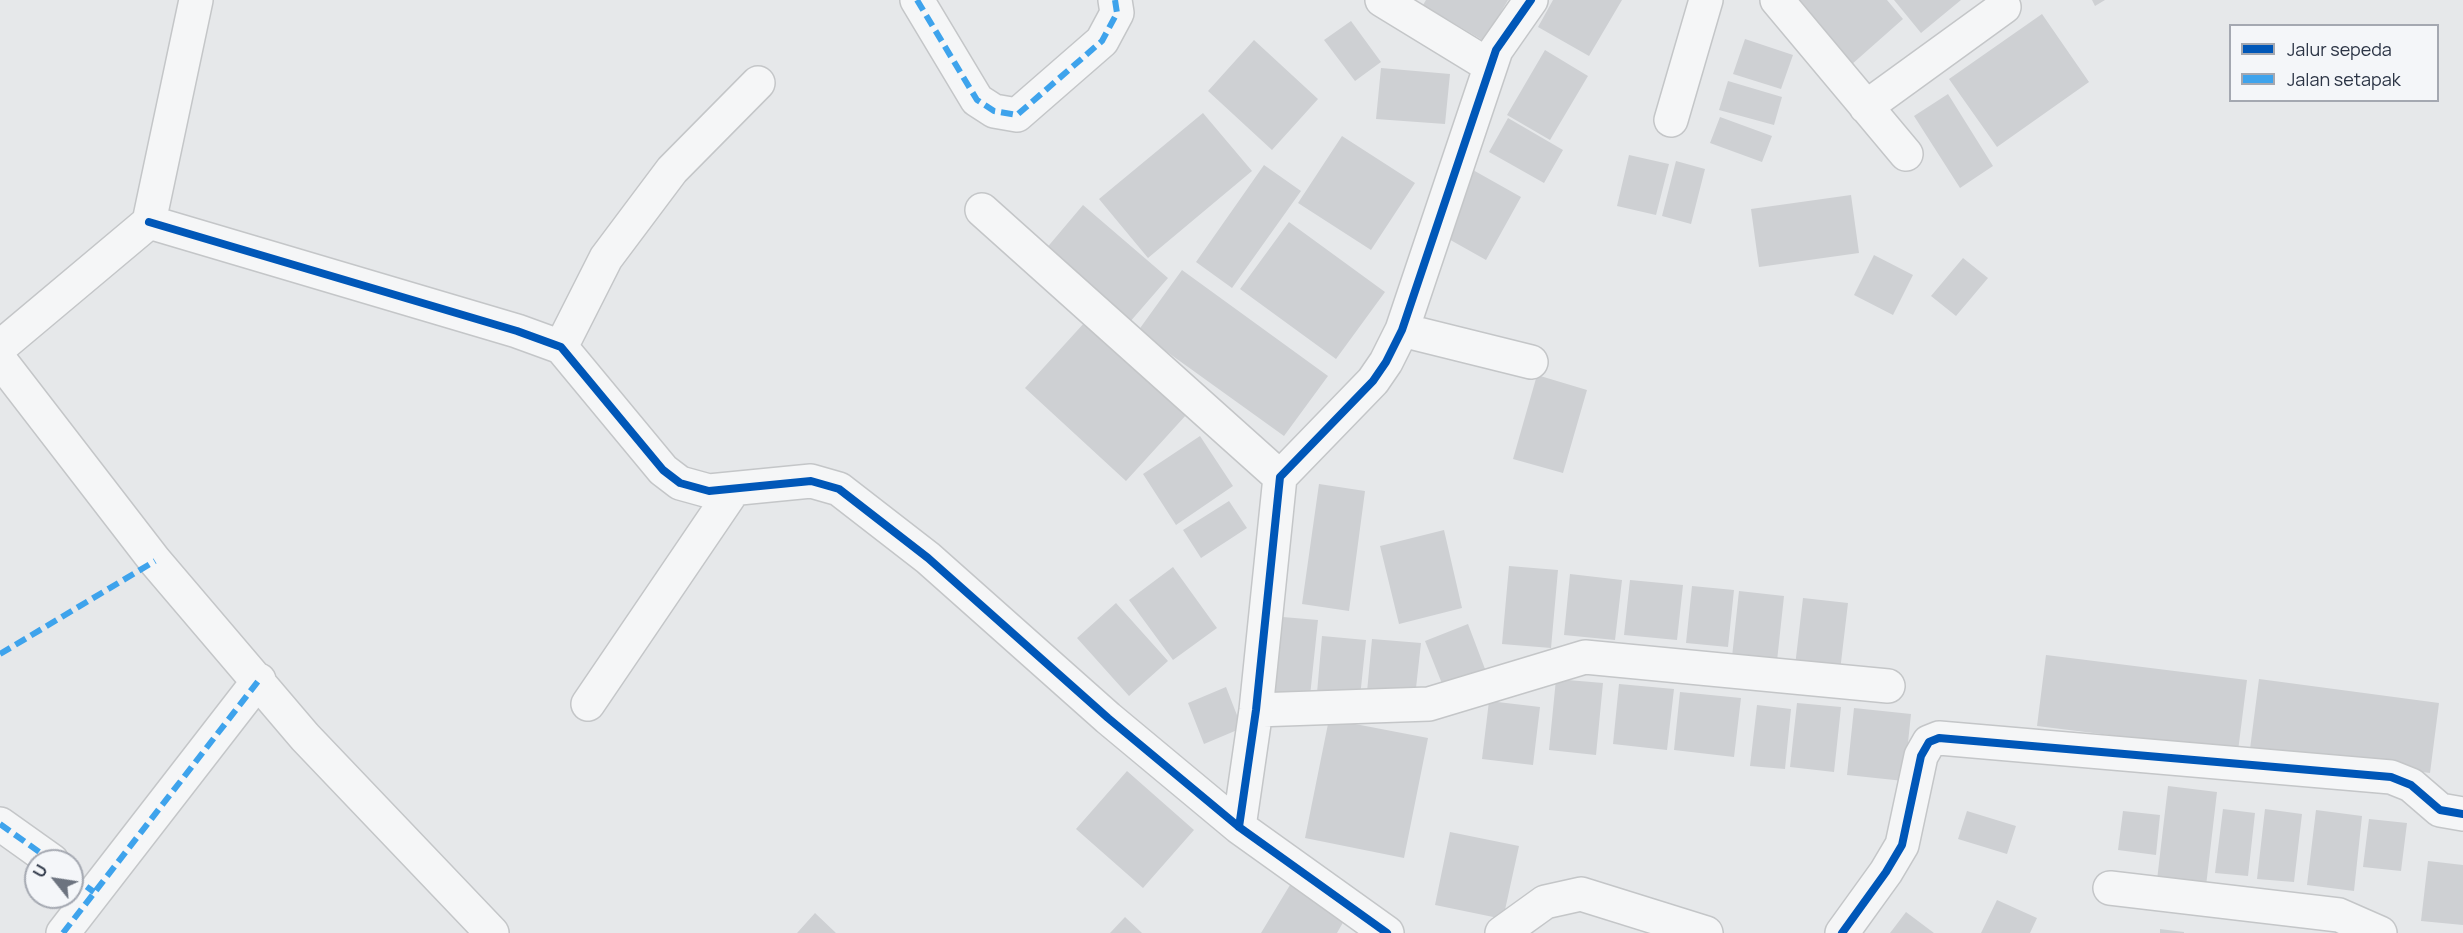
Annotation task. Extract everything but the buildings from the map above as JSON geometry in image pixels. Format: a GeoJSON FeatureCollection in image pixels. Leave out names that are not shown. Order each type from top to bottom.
{"type":"FeatureCollection","features":[{"type":"Feature","properties":{"kind":"street"},"geometry":{"type":"LineString","coordinates":[[0,347],[149,222],[196,0]]}},
{"type":"Feature","properties":{"kind":"street"},"geometry":{"type":"LineString","coordinates":[[917,0],[977,100],[994,111],[1017,114],[1102,41],[1117,13],[1115,0]]}},
{"type":"Feature","properties":{"kind":"street"},"geometry":{"type":"LineString","coordinates":[[1382,0],[1490,66]]}},
{"type":"Feature","properties":{"kind":"street"},"geometry":{"type":"LineString","coordinates":[[1239,827],[1256,710],[1280,477],[1373,381],[1386,362],[1402,330],[1496,50],[1531,0]]}},
{"type":"Feature","properties":{"kind":"street"},"geometry":{"type":"LineString","coordinates":[[1671,120],[1706,0]]}},
{"type":"Feature","properties":{"kind":"street"},"geometry":{"type":"LineString","coordinates":[[1777,0],[1906,154]]}},
{"type":"Feature","properties":{"kind":"street"},"geometry":{"type":"LineString","coordinates":[[1866,107],[2004,6]]}},
{"type":"Feature","properties":{"kind":"street"},"geometry":{"type":"LineString","coordinates":[[561,347],[606,258],[672,170],[758,83]]}},
{"type":"Feature","properties":{"kind":"street"},"geometry":{"type":"LineString","coordinates":[[982,210],[1280,477]]}},
{"type":"Feature","properties":{"kind":"street"},"geometry":{"type":"LineString","coordinates":[[149,222],[518,331],[561,347],[663,470],[680,483],[708,491],[811,481],[840,489],[928,558],[1108,718],[1239,827],[1387,933]]}},
{"type":"Feature","properties":{"kind":"street"},"geometry":{"type":"LineString","coordinates":[[1402,330],[1531,362]]}},
{"type":"Feature","properties":{"kind":"street"},"geometry":{"type":"LineString","coordinates":[[0,360],[155,561],[259,680],[305,737],[492,933]]}},
{"type":"Feature","properties":{"kind":"street"},"geometry":{"type":"LineString","coordinates":[[588,704],[734,489]]}},
{"type":"Feature","properties":{"kind":"street"},"geometry":{"type":"LineString","coordinates":[[1256,710],[1429,705],[1585,657],[1888,686]]}},
{"type":"Feature","properties":{"kind":"street"},"geometry":{"type":"LineString","coordinates":[[84,883],[259,680]]}},
{"type":"Feature","properties":{"kind":"street"},"geometry":{"type":"LineString","coordinates":[[1842,933],[1886,872],[1902,845],[1921,756],[1929,742],[1939,738],[2391,777],[2411,785],[2440,810],[2463,814]]}},
{"type":"Feature","properties":{"kind":"street"},"geometry":{"type":"LineString","coordinates":[[0,824],[35,849]]}},
{"type":"Feature","properties":{"kind":"street"},"geometry":{"type":"LineString","coordinates":[[2110,888],[2339,915],[2380,933]]}},
{"type":"Feature","properties":{"kind":"street"},"geometry":{"type":"LineString","coordinates":[[1502,933],[1545,902],[1581,894],[1706,933]]}},
{"type":"Feature","properties":{"kind":"street"},"geometry":{"type":"LineString","coordinates":[[63,933],[73,909]]}},
{"type":"Feature","properties":{"kind":"marked path"},"geometry":{"type":"LineString","coordinates":[[917,0],[977,100],[994,111],[1017,115],[1102,41],[1117,13],[1115,0]]}},
{"type":"Feature","properties":{"kind":"marked path"},"geometry":{"type":"LineString","coordinates":[[0,654],[155,561]]}},
{"type":"Feature","properties":{"kind":"marked path"},"geometry":{"type":"LineString","coordinates":[[63,933],[259,680]]}},
{"type":"Feature","properties":{"kind":"marked path"},"geometry":{"type":"LineString","coordinates":[[0,824],[35,849]]}},
{"type":"Feature","properties":{"kind":"marked path"},"geometry":{"type":"LineString","coordinates":[[84,885],[94,892]]}},
{"type":"Feature","properties":{"kind":"cycle path"},"geometry":{"type":"LineString","coordinates":[[1239,827],[1256,710],[1280,477],[1373,381],[1386,362],[1402,330],[1496,50],[1531,0]]}},
{"type":"Feature","properties":{"kind":"cycle path"},"geometry":{"type":"LineString","coordinates":[[149,222],[517,331],[561,347],[663,470],[680,483],[709,491],[811,481],[839,489],[928,558],[1108,718],[1239,827],[1387,933]]}},
{"type":"Feature","properties":{"kind":"cycle path"},"geometry":{"type":"LineString","coordinates":[[1842,933],[1886,872],[1902,845],[1921,756],[1929,742],[1939,738],[2391,777],[2411,785],[2440,810],[2463,814]]}}]}
